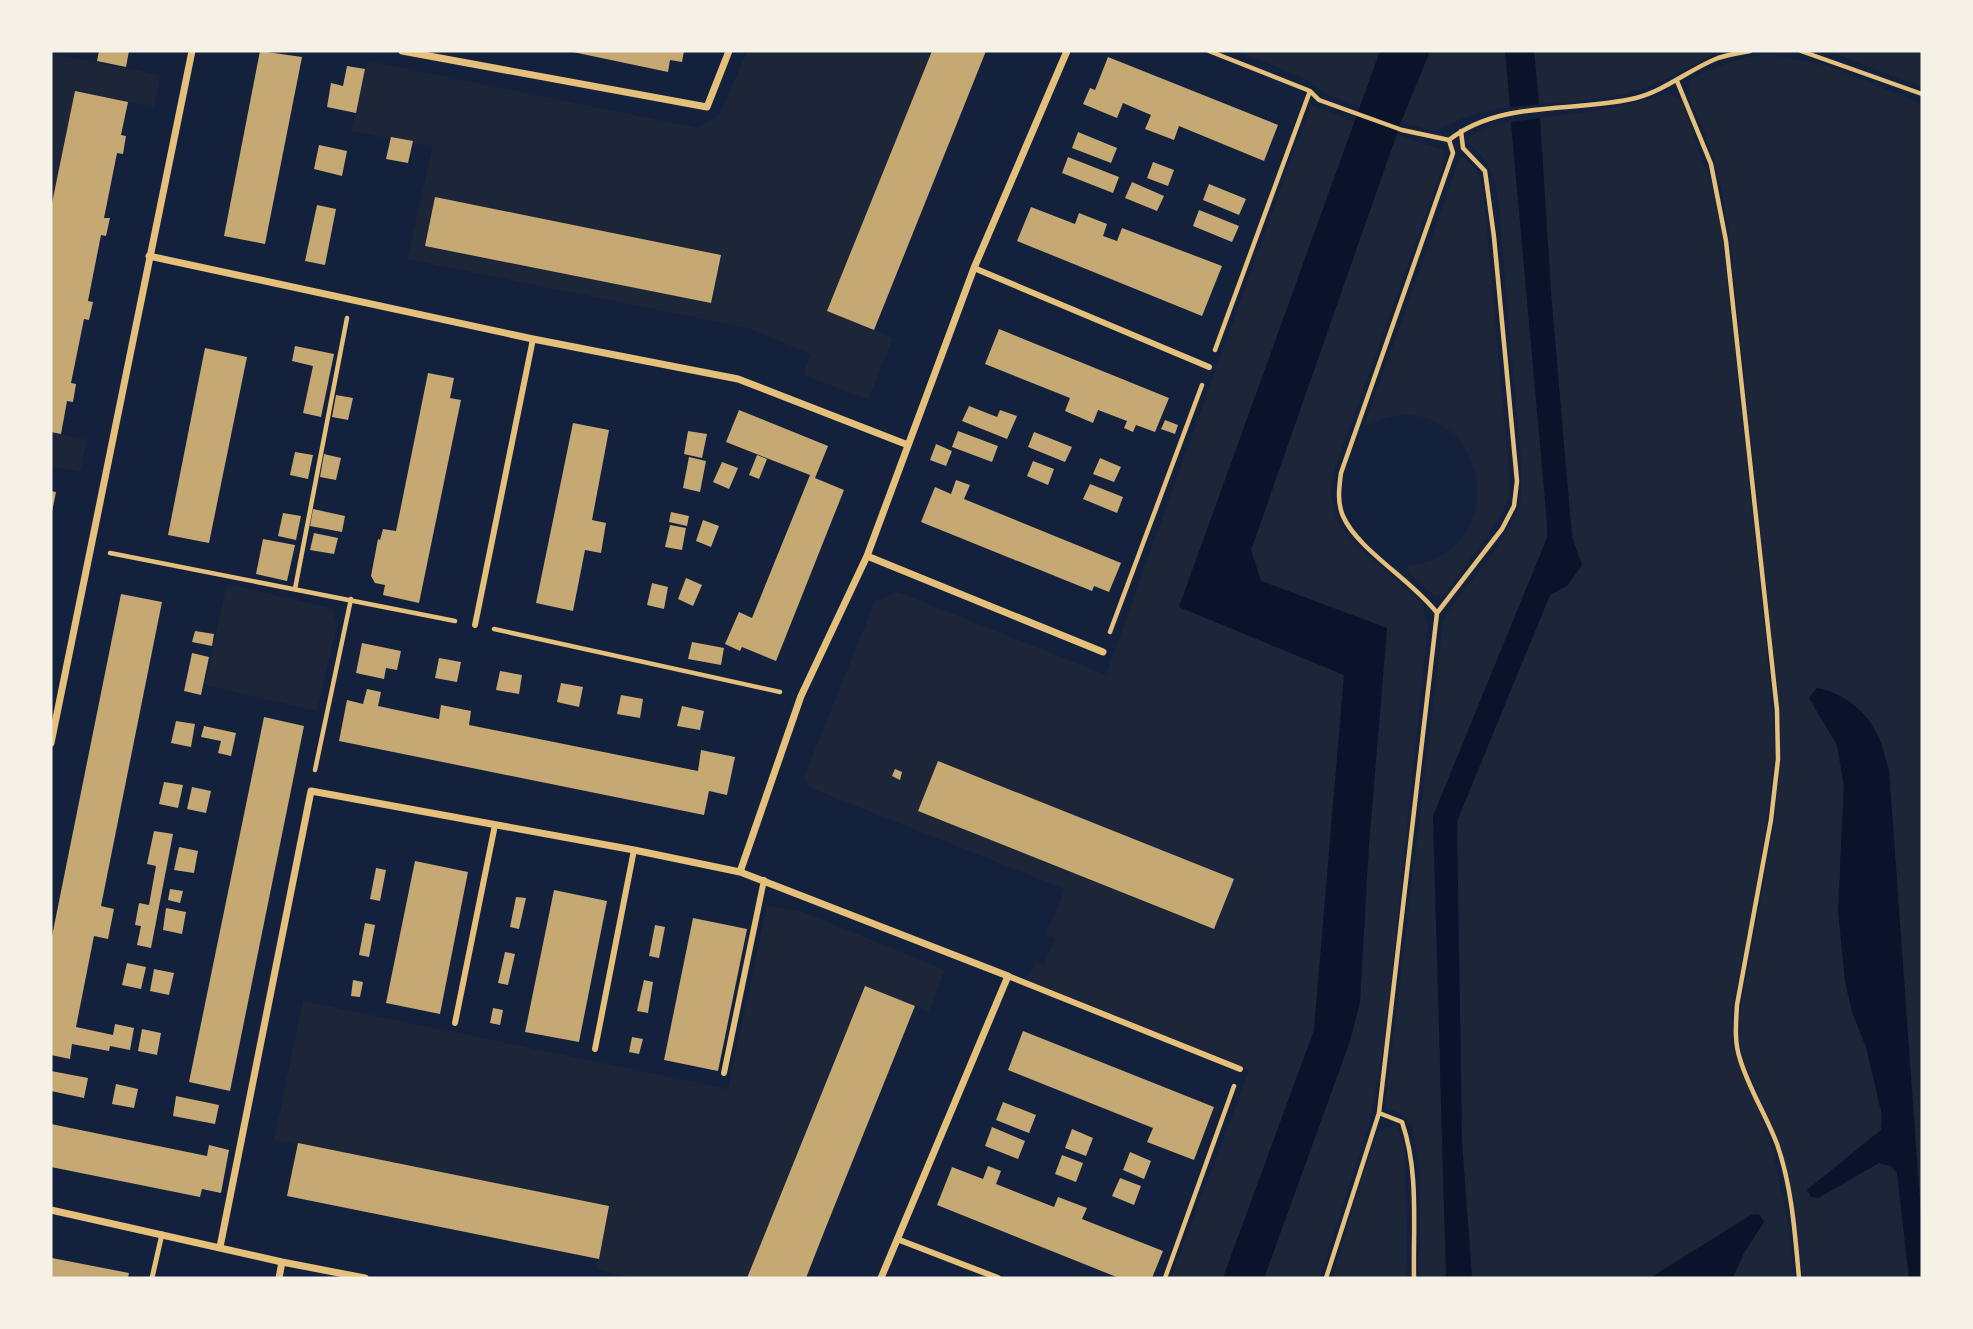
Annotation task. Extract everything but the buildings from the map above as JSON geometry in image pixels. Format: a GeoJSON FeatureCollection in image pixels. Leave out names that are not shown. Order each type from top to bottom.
{"type":"FeatureCollection","features":[{"type":"Feature","properties":{"kind":"street"},"geometry":{"type":"LineString","coordinates":[[51,743],[192,51]]}},
{"type":"Feature","properties":{"kind":"street"},"geometry":{"type":"LineString","coordinates":[[402,51],[707,107],[729,51]]}},
{"type":"Feature","properties":{"kind":"street"},"geometry":{"type":"LineString","coordinates":[[740,872],[801,696],[867,556],[974,268],[1067,51]]}},
{"type":"Feature","properties":{"kind":"street"},"geometry":{"type":"LineString","coordinates":[[149,257],[533,339],[738,379],[908,445]]}},
{"type":"Feature","properties":{"kind":"street"},"geometry":{"type":"LineString","coordinates":[[974,268],[1209,367]]}},
{"type":"Feature","properties":{"kind":"street"},"geometry":{"type":"LineString","coordinates":[[475,625],[533,339]]}},
{"type":"Feature","properties":{"kind":"street"},"geometry":{"type":"LineString","coordinates":[[867,556],[1103,652]]}},
{"type":"Feature","properties":{"kind":"street"},"geometry":{"type":"LineString","coordinates":[[220,1247],[310,791],[740,872],[1240,1069]]}},
{"type":"Feature","properties":{"kind":"street"},"geometry":{"type":"LineString","coordinates":[[455,1023],[495,825]]}},
{"type":"Feature","properties":{"kind":"street"},"geometry":{"type":"LineString","coordinates":[[595,1049],[634,850]]}},
{"type":"Feature","properties":{"kind":"street"},"geometry":{"type":"LineString","coordinates":[[724,1073],[764,880]]}},
{"type":"Feature","properties":{"kind":"street"},"geometry":{"type":"LineString","coordinates":[[881,1278],[1008,976]]}},
{"type":"Feature","properties":{"kind":"street"},"geometry":{"type":"LineString","coordinates":[[51,1210],[365,1278]]}},
{"type":"Feature","properties":{"kind":"street"},"geometry":{"type":"LineString","coordinates":[[897,1239],[998,1278]]}},
{"type":"Feature","properties":{"kind":"street"},"geometry":{"type":"LineString","coordinates":[[279,1278],[282,1262]]}},
{"type":"Feature","properties":{"kind":"lane"},"geometry":{"type":"LineString","coordinates":[[152,1278],[162,1234]]}},
{"type":"Feature","properties":{"kind":"path"},"geometry":{"type":"LineString","coordinates":[[1209,51],[1310,91],[1319,100],[1402,130],[1449,140],[1461,131],[1495,116],[1593,106],[1638,97],[1677,81],[1718,59],[1750,51]]}},
{"type":"Feature","properties":{"kind":"path"},"geometry":{"type":"LineString","coordinates":[[1801,51],[1922,94]]}},
{"type":"Feature","properties":{"kind":"path"},"geometry":{"type":"LineString","coordinates":[[1677,81],[1711,164],[1726,241],[1777,710],[1778,759],[1771,820],[1737,1005],[1735,1036],[1740,1059],[1777,1144],[1783,1166],[1795,1227],[1799,1278]]}},
{"type":"Feature","properties":{"kind":"path"},"geometry":{"type":"LineString","coordinates":[[1326,1278],[1379,1113],[1437,613],[1502,529],[1514,506],[1517,481],[1494,237],[1485,171],[1463,148],[1461,131]]}},
{"type":"Feature","properties":{"kind":"path"},"geometry":{"type":"LineString","coordinates":[[1437,613],[1426,598],[1357,538],[1343,516],[1338,497],[1340,473],[1453,153],[1449,140]]}},
{"type":"Feature","properties":{"kind":"path"},"geometry":{"type":"LineString","coordinates":[[295,589],[351,300]]}},
{"type":"Feature","properties":{"kind":"path"},"geometry":{"type":"LineString","coordinates":[[90,549],[351,599],[801,696]]}},
{"type":"Feature","properties":{"kind":"path"},"geometry":{"type":"LineString","coordinates":[[310,791],[351,599]]}},
{"type":"Feature","properties":{"kind":"path"},"geometry":{"type":"LineString","coordinates":[[1165,1278],[1240,1069]]}},
{"type":"Feature","properties":{"kind":"path"},"geometry":{"type":"LineString","coordinates":[[1379,1113],[1402,1122],[1409,1141],[1413,1174],[1414,1278]]}},
{"type":"Feature","properties":{"kind":"shaded area"},"geometry":{"type":"Polygon","coordinates":[[[747,51],[932,51],[828,311],[893,338],[868,399],[803,375],[811,354],[748,328],[407,259],[433,147],[351,131],[368,61],[698,128],[720,114],[747,51]]]}},
{"type":"Feature","properties":{"kind":"shaded area"},"geometry":{"type":"Polygon","coordinates":[[[1236,51],[1380,51],[1360,107],[1324,93],[1304,78],[1236,51]]]}},
{"type":"Feature","properties":{"kind":"shaded area"},"geometry":{"type":"Polygon","coordinates":[[[1380,51],[1430,51],[1401,122],[1251,550],[1261,581],[1387,628],[1369,844],[1360,1002],[1350,1041],[1264,1278],[1223,1278],[1314,1030],[1344,675],[1179,607],[1380,51]]]}},
{"type":"Feature","properties":{"kind":"shaded area"},"geometry":{"type":"Polygon","coordinates":[[[1430,51],[1505,51],[1510,107],[1470,116],[1434,131],[1401,122],[1430,51]]]}},
{"type":"Feature","properties":{"kind":"shaded area"},"geometry":{"type":"Polygon","coordinates":[[[1505,51],[1534,51],[1539,104],[1510,107],[1505,51]]]}},
{"type":"Feature","properties":{"kind":"shaded area"},"geometry":{"type":"Polygon","coordinates":[[[1534,51],[1723,51],[1664,80],[1634,91],[1603,98],[1539,104],[1534,51]]]}},
{"type":"Feature","properties":{"kind":"shaded area"},"geometry":{"type":"Polygon","coordinates":[[[1828,51],[1922,51],[1922,87],[1828,51]]]}},
{"type":"Feature","properties":{"kind":"shaded area"},"geometry":{"type":"Polygon","coordinates":[[[51,54],[160,75],[154,107],[128,102],[61,434],[87,440],[80,472],[51,466],[51,54]]]}},
{"type":"Feature","properties":{"kind":"shaded area"},"geometry":{"type":"Polygon","coordinates":[[[1768,54],[1829,66],[1922,104],[1922,1229],[1879,741],[1863,714],[1837,694],[1817,688],[1809,698],[1837,745],[1844,786],[1838,910],[1845,981],[1852,1012],[1866,1047],[1882,1115],[1881,1130],[1807,1190],[1811,1197],[1818,1198],[1879,1163],[1891,1165],[1897,1173],[1909,1278],[1803,1278],[1782,1150],[1743,1060],[1739,1035],[1741,1005],[1775,821],[1781,728],[1729,231],[1713,158],[1689,98],[1689,81],[1727,63],[1768,54]]]}},
{"type":"Feature","properties":{"kind":"shaded area"},"geometry":{"type":"Polygon","coordinates":[[[1669,93],[1682,102],[1715,196],[1723,240],[1770,682],[1775,749],[1764,847],[1732,1010],[1733,1048],[1770,1138],[1787,1218],[1794,1278],[1733,1278],[1759,1214],[1751,1215],[1650,1278],[1472,1278],[1462,1142],[1457,821],[1550,594],[1567,586],[1582,565],[1572,537],[1551,293],[1540,118],[1605,109],[1669,93]]]}},
{"type":"Feature","properties":{"kind":"shaded area"},"geometry":{"type":"Polygon","coordinates":[[[1311,105],[1355,122],[1179,607],[1344,675],[1314,1030],[1223,1278],[1171,1278],[1249,1071],[1027,981],[1035,962],[1044,965],[1055,938],[1046,934],[1065,889],[808,787],[804,777],[875,601],[898,592],[1106,675],[1311,105]]]}},
{"type":"Feature","properties":{"kind":"shaded area"},"geometry":{"type":"Polygon","coordinates":[[[1540,118],[1551,293],[1572,537],[1582,565],[1567,586],[1550,595],[1457,821],[1462,1142],[1472,1278],[1446,1278],[1433,816],[1547,538],[1511,122],[1540,118]]]}},
{"type":"Feature","properties":{"kind":"shaded area"},"geometry":{"type":"Polygon","coordinates":[[[1511,122],[1547,538],[1433,816],[1446,1278],[1420,1278],[1420,1174],[1412,1125],[1401,1113],[1385,1108],[1443,622],[1448,611],[1494,552],[1509,528],[1518,510],[1521,494],[1522,471],[1498,197],[1488,166],[1480,154],[1466,142],[1486,127],[1511,122]]]}},
{"type":"Feature","properties":{"kind":"shaded area"},"geometry":{"type":"Polygon","coordinates":[[[1396,135],[1443,150],[1445,160],[1335,468],[1331,494],[1336,517],[1347,536],[1422,604],[1428,625],[1385,1038],[1372,1112],[1320,1278],[1264,1278],[1350,1041],[1360,1002],[1369,844],[1387,629],[1261,581],[1251,550],[1396,135]]]}},
{"type":"Feature","properties":{"kind":"shaded area"},"geometry":{"type":"Polygon","coordinates":[[[1463,157],[1476,169],[1483,188],[1509,496],[1501,516],[1446,593],[1435,596],[1407,572],[1406,566],[1443,555],[1462,538],[1474,517],[1477,493],[1474,470],[1465,448],[1449,430],[1428,419],[1402,415],[1366,427],[1365,424],[1460,158],[1463,157]]]}},
{"type":"Feature","properties":{"kind":"shaded area"},"geometry":{"type":"Polygon","coordinates":[[[227,584],[333,609],[337,625],[317,711],[205,685],[227,584]]]}},
{"type":"Feature","properties":{"kind":"shaded area"},"geometry":{"type":"Polygon","coordinates":[[[1817,688],[1836,694],[1861,711],[1874,727],[1889,769],[1922,1229],[1922,1278],[1909,1278],[1897,1173],[1891,1166],[1879,1163],[1818,1198],[1811,1197],[1807,1190],[1881,1130],[1882,1115],[1866,1047],[1852,1012],[1845,981],[1838,910],[1844,786],[1837,745],[1809,698],[1817,688]]]}},
{"type":"Feature","properties":{"kind":"shaded area"},"geometry":{"type":"Polygon","coordinates":[[[767,906],[803,912],[945,970],[929,1011],[864,986],[747,1278],[631,1278],[597,1269],[609,1206],[274,1140],[303,1001],[728,1089],[767,906]]]}},
{"type":"Feature","properties":{"kind":"shaded area"},"geometry":{"type":"Polygon","coordinates":[[[1396,1125],[1405,1153],[1407,1278],[1332,1278],[1372,1145],[1379,1131],[1396,1125]]]}},
{"type":"Feature","properties":{"kind":"shaded area"},"geometry":{"type":"Polygon","coordinates":[[[1759,1214],[1764,1222],[1744,1253],[1733,1278],[1650,1278],[1751,1215],[1759,1214]]]}}]}
